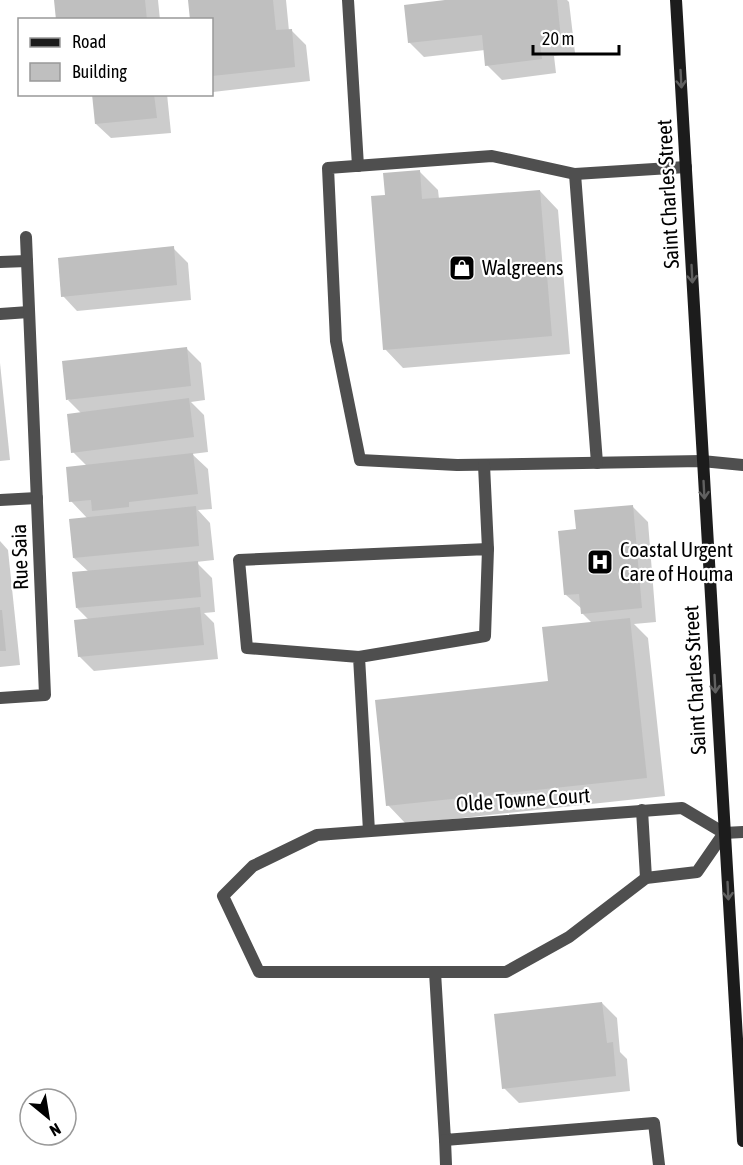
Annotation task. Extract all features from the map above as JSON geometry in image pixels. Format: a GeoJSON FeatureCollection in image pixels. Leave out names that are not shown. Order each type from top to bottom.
{"type":"FeatureCollection","features":[{"type":"Feature","properties":{"kind":"street"},"geometry":{"type":"LineString","coordinates":[[348,0],[358,166]]}},
{"type":"Feature","properties":{"kind":"street","name":"Saint Charles Street"},"geometry":{"type":"LineString","coordinates":[[676,0],[743,1141]]}},
{"type":"Feature","properties":{"kind":"street"},"geometry":{"type":"LineString","coordinates":[[686,166],[575,174],[492,156],[328,168],[336,341],[360,460],[484,465],[702,461],[743,465]]}},
{"type":"Feature","properties":{"kind":"street"},"geometry":{"type":"LineString","coordinates":[[575,174],[597,463]]}},
{"type":"Feature","properties":{"kind":"street","name":"Rue Saia"},"geometry":{"type":"LineString","coordinates":[[0,698],[45,695],[26,237]]}},
{"type":"Feature","properties":{"kind":"street"},"geometry":{"type":"LineString","coordinates":[[0,262],[27,261]]}},
{"type":"Feature","properties":{"kind":"street"},"geometry":{"type":"LineString","coordinates":[[0,314],[29,312]]}},
{"type":"Feature","properties":{"kind":"street"},"geometry":{"type":"LineString","coordinates":[[484,465],[488,549],[485,636],[449,640],[359,657],[247,648],[239,560],[488,549]]}},
{"type":"Feature","properties":{"kind":"street"},"geometry":{"type":"LineString","coordinates":[[0,500],[37,498]]}},
{"type":"Feature","properties":{"kind":"street"},"geometry":{"type":"LineString","coordinates":[[359,657],[369,831]]}},
{"type":"Feature","properties":{"kind":"street","name":"Olde Towne Court"},"geometry":{"type":"LineString","coordinates":[[435,972],[260,972],[223,896],[254,866],[317,835],[682,808],[724,833]]}},
{"type":"Feature","properties":{"kind":"street"},"geometry":{"type":"LineString","coordinates":[[642,810],[646,878]]}},
{"type":"Feature","properties":{"kind":"street"},"geometry":{"type":"LineString","coordinates":[[446,1165],[435,972],[506,972],[569,937],[646,878],[697,872],[724,833],[743,832]]}},
{"type":"Feature","properties":{"kind":"street"},"geometry":{"type":"LineString","coordinates":[[445,1140],[654,1123],[659,1165]]}},
{"type":"Feature","properties":{"kind":"building"},"geometry":{"type":"Polygon","coordinates":[[[54,0],[145,0],[147,18],[56,18],[54,0]]]}},
{"type":"Feature","properties":{"kind":"building"},"geometry":{"type":"Polygon","coordinates":[[[188,0],[273,0],[276,30],[292,29],[295,67],[213,76],[213,18],[190,18],[188,0]]]}},
{"type":"Feature","properties":{"kind":"building"},"geometry":{"type":"Polygon","coordinates":[[[445,0],[557,0],[561,39],[540,42],[542,59],[485,66],[482,35],[408,43],[404,5],[445,0]]]}},
{"type":"Feature","properties":{"kind":"building"},"geometry":{"type":"Polygon","coordinates":[[[92,96],[154,96],[157,118],[95,124],[92,96]]]}},
{"type":"Feature","properties":{"kind":"building","name":"Walgreens"},"geometry":{"type":"Polygon","coordinates":[[[420,170],[422,199],[540,190],[552,336],[383,350],[371,196],[385,195],[383,173],[420,170]]]}},
{"type":"Feature","properties":{"kind":"building"},"geometry":{"type":"Polygon","coordinates":[[[174,246],[177,285],[61,297],[58,258],[174,246]]]}},
{"type":"Feature","properties":{"kind":"building"},"geometry":{"type":"Polygon","coordinates":[[[187,347],[191,386],[66,400],[62,361],[187,347]]]}},
{"type":"Feature","properties":{"kind":"building"},"geometry":{"type":"Polygon","coordinates":[[[189,398],[194,437],[71,453],[67,414],[189,398]]]}},
{"type":"Feature","properties":{"kind":"building"},"geometry":{"type":"Polygon","coordinates":[[[193,453],[198,494],[129,502],[129,507],[92,511],[91,500],[69,502],[66,467],[193,453]]]}},
{"type":"Feature","properties":{"kind":"building","name":"Coastal Urgent Care of Houma"},"geometry":{"type":"Polygon","coordinates":[[[633,505],[642,608],[581,614],[579,594],[564,595],[558,531],[576,529],[574,510],[633,505]]]}},
{"type":"Feature","properties":{"kind":"building"},"geometry":{"type":"Polygon","coordinates":[[[196,506],[199,546],[73,558],[69,519],[196,506]]]}},
{"type":"Feature","properties":{"kind":"building"},"geometry":{"type":"Polygon","coordinates":[[[198,561],[201,597],[76,608],[72,572],[198,561]]]}},
{"type":"Feature","properties":{"kind":"building"},"geometry":{"type":"Polygon","coordinates":[[[200,607],[204,645],[78,657],[74,620],[200,607]]]}},
{"type":"Feature","properties":{"kind":"building"},"geometry":{"type":"Polygon","coordinates":[[[0,610],[2,610],[6,651],[0,651],[0,610]]]}},
{"type":"Feature","properties":{"kind":"building"},"geometry":{"type":"Polygon","coordinates":[[[630,618],[647,778],[386,806],[375,700],[548,681],[542,627],[630,618]]]}},
{"type":"Feature","properties":{"kind":"building"},"geometry":{"type":"Polygon","coordinates":[[[602,1002],[607,1043],[613,1042],[616,1076],[502,1089],[494,1014],[602,1002]]]}},
{"type":"Feature","properties":{"kind":"place","name":"Walgreens"},"geometry":{"type":"Point","coordinates":[462,268]}},
{"type":"Feature","properties":{"kind":"place","name":"Coastal Urgent Care of Houma"},"geometry":{"type":"Point","coordinates":[600,562]}}]}
